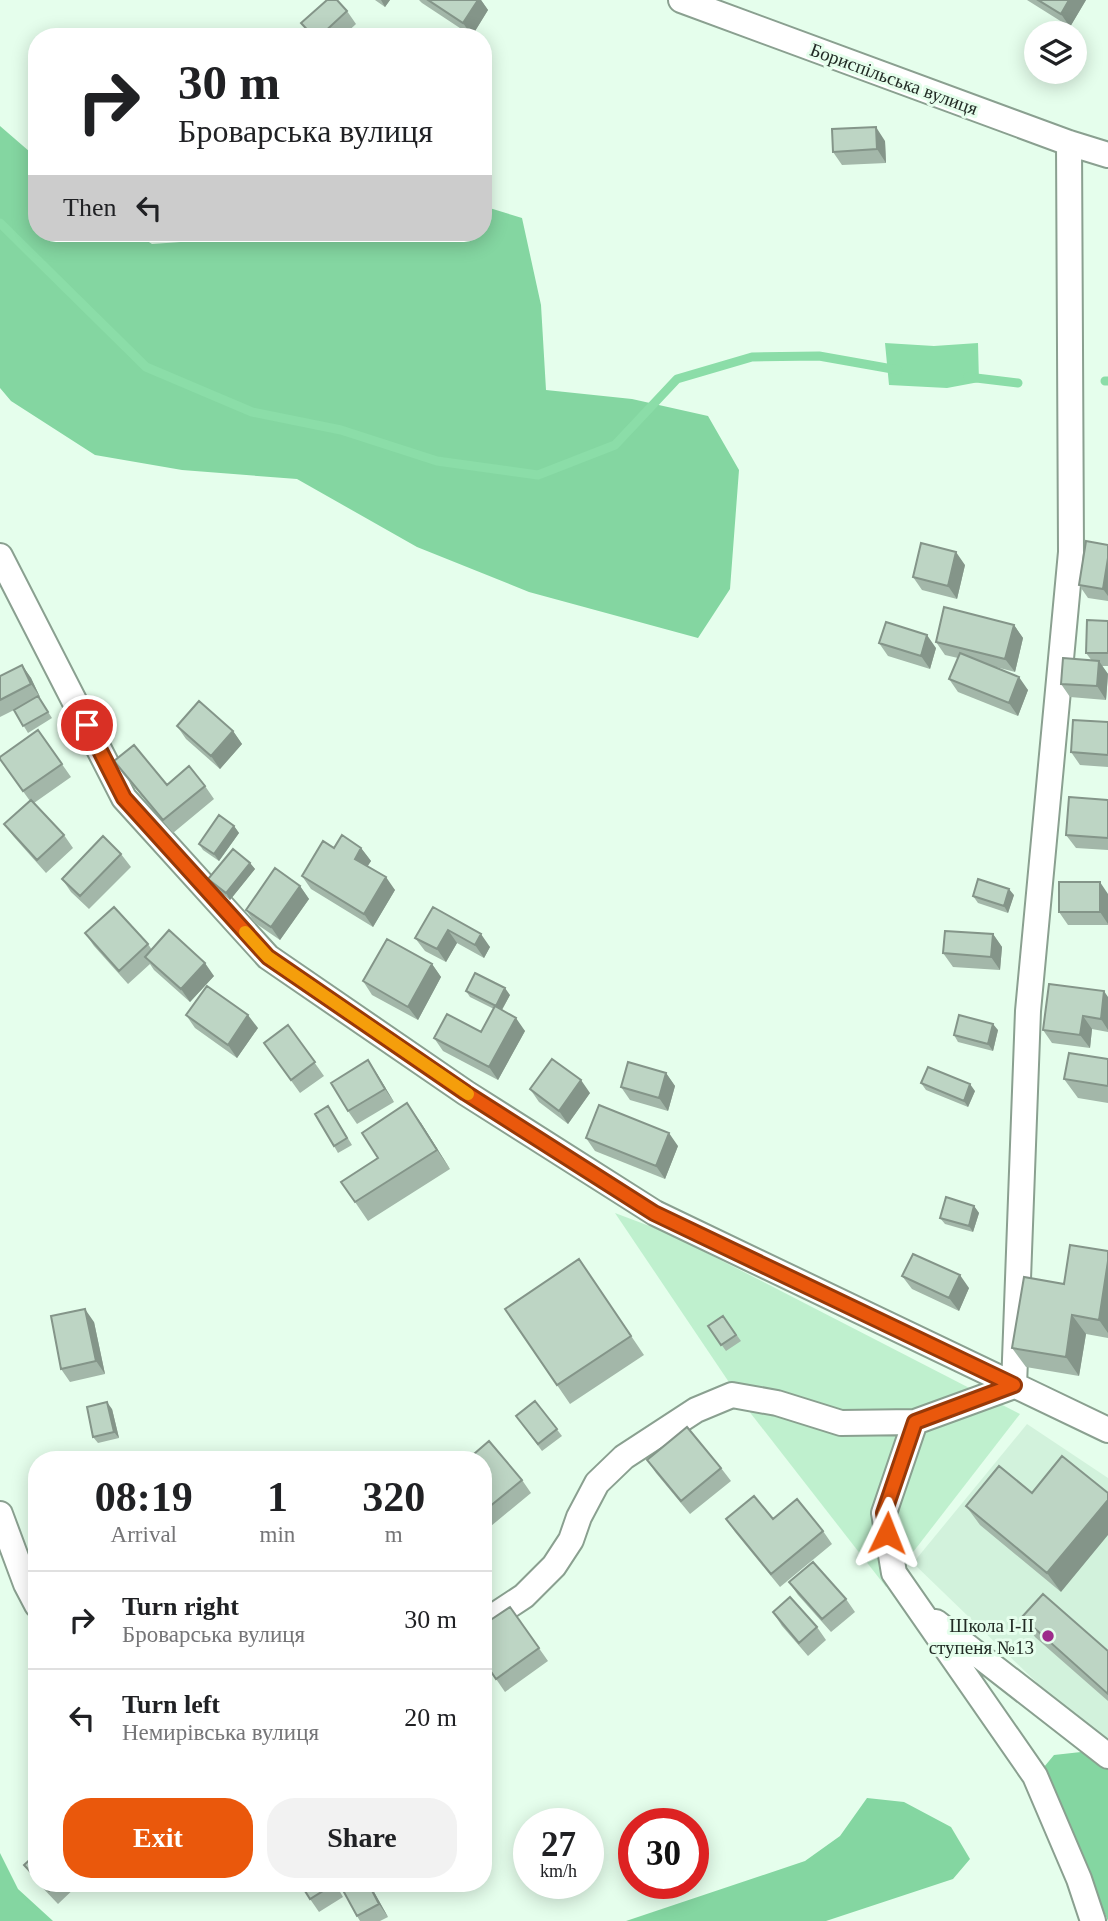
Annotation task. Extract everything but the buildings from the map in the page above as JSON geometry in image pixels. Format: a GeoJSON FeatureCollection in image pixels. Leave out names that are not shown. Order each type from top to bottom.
{"type":"FeatureCollection","features":[{"type":"Feature","properties":{"kind":"street","name":"Бориспільська вулиця"},"geometry":{"type":"LineString","coordinates":[[681,0],[1108,155]]}},
{"type":"Feature","properties":{"kind":"street"},"geometry":{"type":"LineString","coordinates":[[1014,1385],[1028,1011],[1071,552],[1069,143]]}},
{"type":"Feature","properties":{"kind":"street"},"geometry":{"type":"LineString","coordinates":[[0,556],[124,798],[268,957],[466,1093],[654,1213],[1108,1430]]}},
{"type":"Feature","properties":{"kind":"street"},"geometry":{"type":"LineString","coordinates":[[492,1617],[524,1596],[554,1566],[571,1540],[579,1517],[597,1483],[624,1457],[696,1410],[732,1395],[777,1403],[841,1423],[915,1422],[1014,1385]]}},
{"type":"Feature","properties":{"kind":"street"},"geometry":{"type":"LineString","coordinates":[[915,1422],[884,1513],[894,1573],[1035,1776],[1079,1879],[1093,1921]]}},
{"type":"Feature","properties":{"kind":"street"},"geometry":{"type":"LineString","coordinates":[[0,1514],[28,1588]]}},
{"type":"Feature","properties":{"kind":"street"},"geometry":{"type":"LineString","coordinates":[[916,1607],[1108,1756]]}},
{"type":"Feature","properties":{"kind":"shaded area"},"geometry":{"type":"Polygon","coordinates":[[[0,126],[28,150],[28,242],[492,242],[492,209],[522,218],[541,305],[546,390],[632,399],[708,416],[739,470],[730,589],[698,638],[529,592],[417,547],[297,479],[182,470],[95,455],[11,401],[0,388],[0,126]]]}},
{"type":"Feature","properties":{"kind":"shaded area"},"geometry":{"type":"Polygon","coordinates":[[[885,343],[934,346],[978,343],[979,382],[947,388],[889,385],[885,343]]]}},
{"type":"Feature","properties":{"kind":"shaded area"},"geometry":{"type":"Polygon","coordinates":[[[615,1213],[668,1233],[1020,1414],[886,1587],[745,1406],[615,1213]]]}},
{"type":"Feature","properties":{"kind":"shaded area","name":"Школа I-II ступеня №13"},"geometry":{"type":"Polygon","coordinates":[[[1027,1424],[1108,1478],[1108,1739],[1064,1709],[913,1563],[1027,1424]]]}},
{"type":"Feature","properties":{"kind":"shaded area"},"geometry":{"type":"Polygon","coordinates":[[[1081,1752],[1108,1769],[1108,1921],[1044,1767],[1054,1755],[1081,1752]]]}},
{"type":"Feature","properties":{"kind":"shaded area"},"geometry":{"type":"Polygon","coordinates":[[[867,1798],[904,1802],[951,1827],[970,1859],[953,1879],[826,1921],[626,1921],[692,1899],[709,1899],[709,1893],[805,1861],[840,1836],[867,1798]]]}},
{"type":"Feature","properties":{"kind":"shaded area"},"geometry":{"type":"Polygon","coordinates":[[[0,1853],[18,1889],[53,1921],[0,1921],[0,1853]]]}},
{"type":"Feature","properties":{"kind":"waterway"},"geometry":{"type":"LineString","coordinates":[[0,223],[146,367],[252,412],[341,430],[437,461],[538,475],[615,445],[677,379],[752,357],[819,356],[898,370]]}},
{"type":"Feature","properties":{"kind":"waterway"},"geometry":{"type":"LineString","coordinates":[[968,377],[1018,383]]}},
{"type":"Feature","properties":{"kind":"slow traffic"},"geometry":{"type":"LineString","coordinates":[[245,932],[268,957],[468,1094]]}},
{"type":"Feature","properties":{"kind":"place","name":"Школа I-II ступеня №13"},"geometry":{"type":"Point","coordinates":[1048,1636]}},
{"type":"Feature","properties":{"kind":"route"},"geometry":{"type":"LineString","coordinates":[[87,725],[124,798],[268,957],[466,1093],[654,1213],[1014,1385],[915,1422],[884,1513],[887,1533]]}}]}
